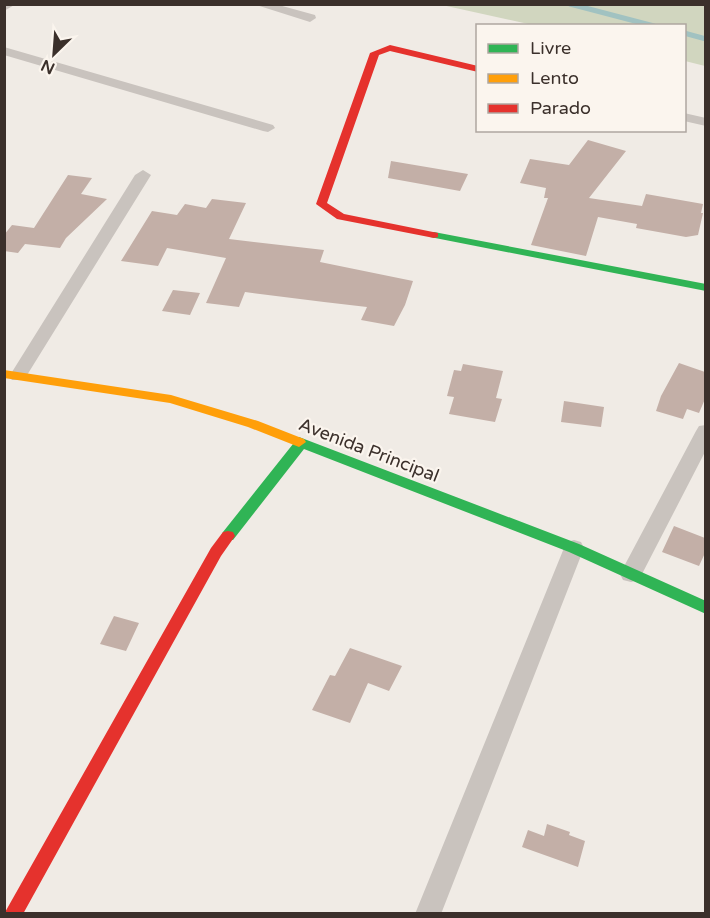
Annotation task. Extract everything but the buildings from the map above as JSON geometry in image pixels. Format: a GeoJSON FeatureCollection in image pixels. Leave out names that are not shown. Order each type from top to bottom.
{"type":"FeatureCollection","features":[{"type":"Feature","properties":{"kind":"street"},"geometry":{"type":"LineString","coordinates":[[4,8],[10,4]]}},
{"type":"Feature","properties":{"kind":"street"},"geometry":{"type":"LineString","coordinates":[[259,4],[310,18]]}},
{"type":"Feature","properties":{"kind":"street"},"geometry":{"type":"LineString","coordinates":[[476,69],[390,48],[375,53],[321,204],[341,217],[705,288]]}},
{"type":"Feature","properties":{"kind":"street"},"geometry":{"type":"LineString","coordinates":[[4,51],[268,128]]}},
{"type":"Feature","properties":{"kind":"street"},"geometry":{"type":"LineString","coordinates":[[686,117],[705,122]]}},
{"type":"Feature","properties":{"kind":"street"},"geometry":{"type":"LineString","coordinates":[[11,375],[143,175]]}},
{"type":"Feature","properties":{"kind":"street","name":"Avenida Principal"},"geometry":{"type":"LineString","coordinates":[[11,375],[171,399],[253,424],[574,548],[705,608]]}},
{"type":"Feature","properties":{"kind":"street"},"geometry":{"type":"LineString","coordinates":[[631,574],[705,430]]}},
{"type":"Feature","properties":{"kind":"street"},"geometry":{"type":"LineString","coordinates":[[13,914],[216,552],[301,443]]}},
{"type":"Feature","properties":{"kind":"street"},"geometry":{"type":"LineString","coordinates":[[428,914],[574,548]]}},
{"type":"Feature","properties":{"kind":"green space"},"geometry":{"type":"Polygon","coordinates":[[[442,5],[705,5],[705,66],[686,61],[686,24],[528,24],[442,5]]]}},
{"type":"Feature","properties":{"kind":"waterway"},"geometry":{"type":"LineString","coordinates":[[570,4],[646,24]]}},
{"type":"Feature","properties":{"kind":"waterway"},"geometry":{"type":"LineString","coordinates":[[686,34],[706,39]]}},
{"type":"Feature","properties":{"kind":"traffic: fast"},"geometry":{"type":"LineString","coordinates":[[434,235],[706,288]]}},
{"type":"Feature","properties":{"kind":"traffic: fast"},"geometry":{"type":"LineString","coordinates":[[299,442],[574,548],[706,608]]}},
{"type":"Feature","properties":{"kind":"traffic: fast"},"geometry":{"type":"LineString","coordinates":[[228,536],[301,443]]}},
{"type":"Feature","properties":{"kind":"traffic: slow"},"geometry":{"type":"LineString","coordinates":[[4,374],[171,399],[253,424],[299,442]]}},
{"type":"Feature","properties":{"kind":"traffic: jam"},"geometry":{"type":"LineString","coordinates":[[434,235],[341,217],[321,204],[375,53],[390,48],[476,69]]}},
{"type":"Feature","properties":{"kind":"traffic: jam"},"geometry":{"type":"LineString","coordinates":[[13,914],[216,552],[228,536]]}}]}
